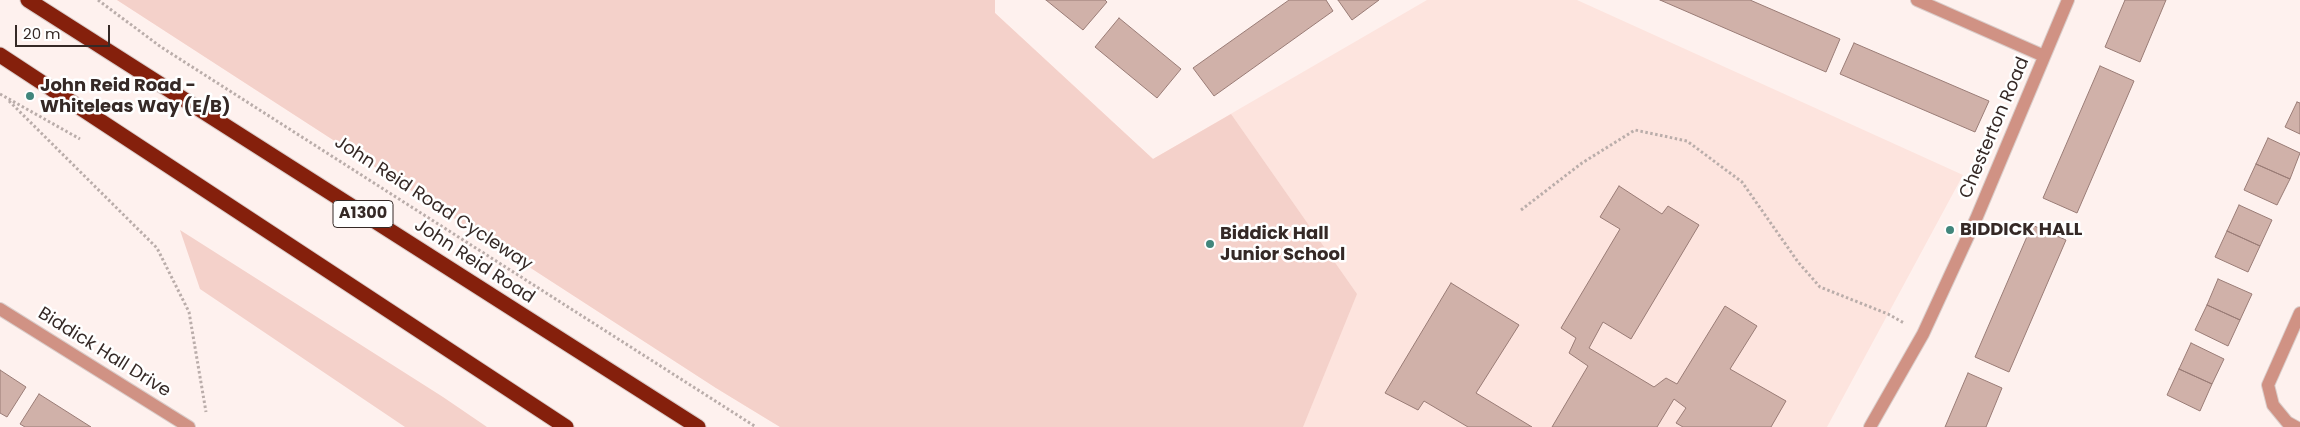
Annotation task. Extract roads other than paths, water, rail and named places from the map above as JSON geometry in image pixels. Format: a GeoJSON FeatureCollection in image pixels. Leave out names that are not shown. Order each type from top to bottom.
{"type":"FeatureCollection","features":[{"type":"Feature","properties":{"kind":"highway","name":"John Reid Road"},"geometry":{"type":"LineString","coordinates":[[28,0],[698,427]]}},
{"type":"Feature","properties":{"kind":"highway"},"geometry":{"type":"LineString","coordinates":[[0,55],[566,427]]}},
{"type":"Feature","properties":{"kind":"street"},"geometry":{"type":"LineString","coordinates":[[1917,0],[2044,56]]}},
{"type":"Feature","properties":{"kind":"street","name":"Chesterton Road"},"geometry":{"type":"LineString","coordinates":[[1870,427],[1923,334],[1976,218],[2068,0]]}},
{"type":"Feature","properties":{"kind":"street","name":"Biddick Hall Drive"},"geometry":{"type":"LineString","coordinates":[[0,309],[189,427]]}},
{"type":"Feature","properties":{"kind":"street"},"geometry":{"type":"LineString","coordinates":[[2296,427],[2287,422],[2273,405],[2268,385],[2300,313]]}},
{"type":"Feature","properties":{"kind":"place","name":"John Reid Road - Whiteleas Way (E/B)"},"geometry":{"type":"Point","coordinates":[30,96]}},
{"type":"Feature","properties":{"kind":"place","name":"BIDDICK HALL"},"geometry":{"type":"Point","coordinates":[1950,230]}},
{"type":"Feature","properties":{"kind":"place","name":"Biddick Hall Junior School"},"geometry":{"type":"Point","coordinates":[1210,244]}}]}
